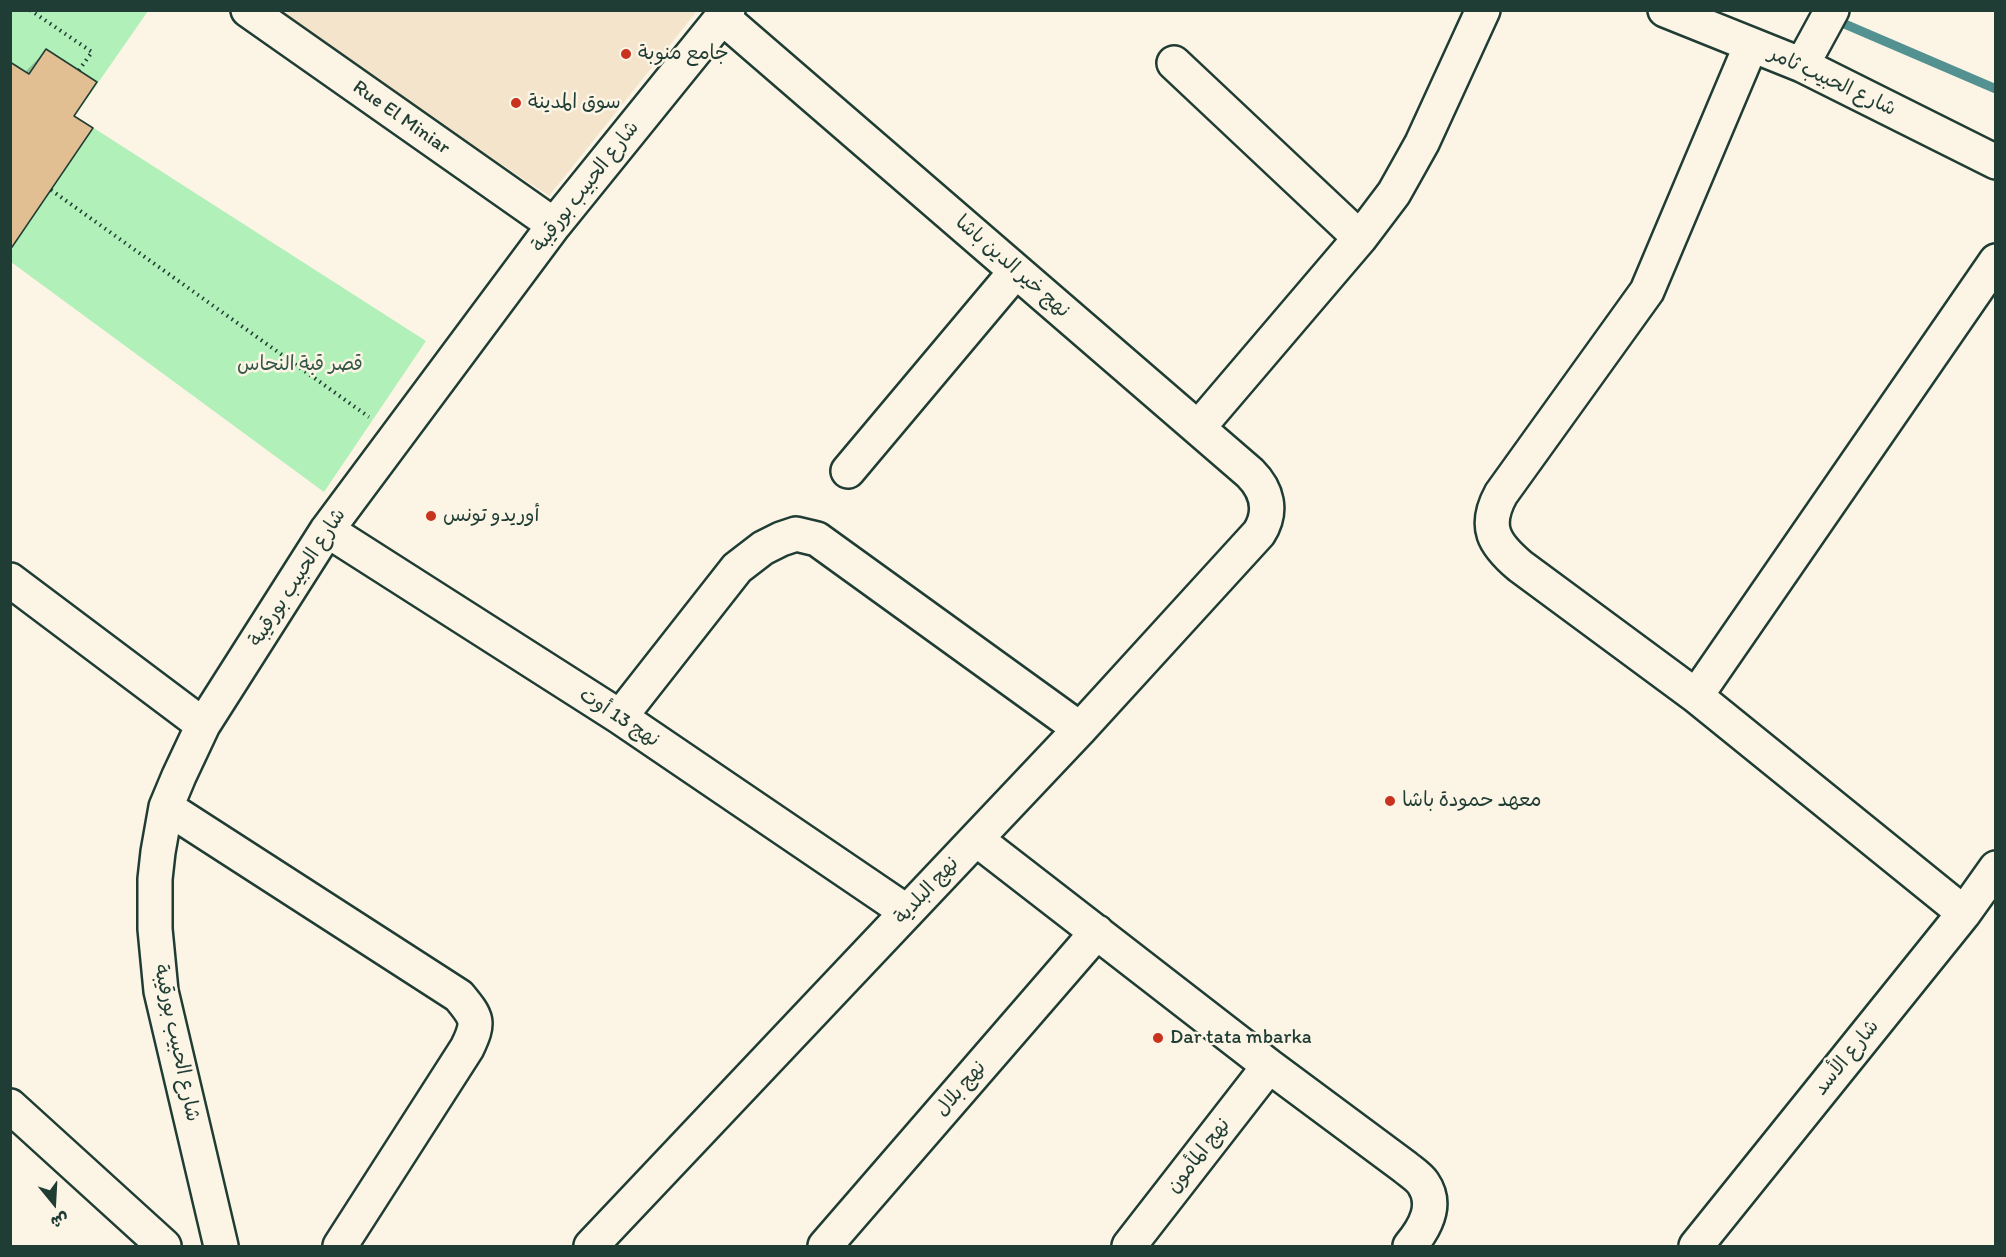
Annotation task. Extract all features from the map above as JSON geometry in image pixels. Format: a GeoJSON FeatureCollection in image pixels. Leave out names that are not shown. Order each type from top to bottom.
{"type":"FeatureCollection","features":[{"type":"Feature","properties":{"kind":"street","name":"Rue El Miniar"},"geometry":{"type":"LineString","coordinates":[[248,10],[555,225]]}},
{"type":"Feature","properties":{"kind":"street"},"geometry":{"type":"LineString","coordinates":[[1198,428],[1360,238],[1394,193],[1422,143],[1482,10]]}},
{"type":"Feature","properties":{"kind":"street","name":"شارع الحبيب ثامر"},"geometry":{"type":"LineString","coordinates":[[1665,10],[1752,45],[1807,57],[1995,162]]}},
{"type":"Feature","properties":{"kind":"street"},"geometry":{"type":"LineString","coordinates":[[1807,57],[1832,10]]}},
{"type":"Feature","properties":{"kind":"street","name":"شارع الحبيب بورقيبة"},"geometry":{"type":"LineString","coordinates":[[221,1246],[161,990],[155,929],[155,879],[166,807],[203,725],[327,530],[555,225],[725,14]]}},
{"type":"Feature","properties":{"kind":"street","name":"نهج خير الدين باشا"},"geometry":{"type":"LineString","coordinates":[[725,14],[1258,481],[1265,495],[1267,515],[1266,522],[1259,533]]}},
{"type":"Feature","properties":{"kind":"street"},"geometry":{"type":"LineString","coordinates":[[1752,45],[1647,291],[1500,494],[1492,510],[1491,521],[1503,552],[1696,696],[1964,913]]}},
{"type":"Feature","properties":{"kind":"street"},"geometry":{"type":"LineString","coordinates":[[1174,63],[1360,238]]}},
{"type":"Feature","properties":{"kind":"street"},"geometry":{"type":"LineString","coordinates":[[1696,696],[1995,261]]}},
{"type":"Feature","properties":{"kind":"street"},"geometry":{"type":"LineString","coordinates":[[848,471],[1016,271]]}},
{"type":"Feature","properties":{"kind":"street","name":"نهج 13 أوت"},"geometry":{"type":"LineString","coordinates":[[327,530],[620,717],[907,912]]}},
{"type":"Feature","properties":{"kind":"street","name":"نهج البلدية"},"geometry":{"type":"LineString","coordinates":[[591,1246],[1080,729],[1259,533]]}},
{"type":"Feature","properties":{"kind":"street"},"geometry":{"type":"LineString","coordinates":[[620,717],[737,568],[763,548],[796,534],[816,539],[1080,729]]}},
{"type":"Feature","properties":{"kind":"street"},"geometry":{"type":"LineString","coordinates":[[10,580],[203,725]]}},
{"type":"Feature","properties":{"kind":"street"},"geometry":{"type":"LineString","coordinates":[[166,807],[459,996],[474,1015],[475,1030],[467,1048],[340,1246]]}},
{"type":"Feature","properties":{"kind":"street"},"geometry":{"type":"LineString","coordinates":[[976,839],[1423,1182],[1430,1199],[1429,1217],[1410,1246]]}},
{"type":"Feature","properties":{"kind":"street","name":"شارع الأسد"},"geometry":{"type":"LineString","coordinates":[[1696,1246],[1964,913],[1995,868]]}},
{"type":"Feature","properties":{"kind":"street","name":"نهج بلال"},"geometry":{"type":"LineString","coordinates":[[825,1246],[1097,932]]}},
{"type":"Feature","properties":{"kind":"street","name":"نهج المأمون"},"geometry":{"type":"LineString","coordinates":[[1129,1246],[1269,1066]]}},
{"type":"Feature","properties":{"kind":"street"},"geometry":{"type":"LineString","coordinates":[[10,1106],[164,1246]]}},
{"type":"Feature","properties":{"kind":"path"},"geometry":{"type":"LineString","coordinates":[[30,10],[92,52],[79,70]]}},
{"type":"Feature","properties":{"kind":"path"},"geometry":{"type":"LineString","coordinates":[[51,190],[397,436]]}},
{"type":"Feature","properties":{"kind":"shaded area","name":"سوق المدينة"},"geometry":{"type":"Polygon","coordinates":[[[271,11],[697,11],[549,196],[271,11]]]}},
{"type":"Feature","properties":{"kind":"green space","name":"قصر قبة النحاس"},"geometry":{"type":"Polygon","coordinates":[[[11,11],[148,11],[75,116],[426,341],[324,492],[11,262],[11,11]]]}},
{"type":"Feature","properties":{"kind":"building"},"geometry":{"type":"Polygon","coordinates":[[[46,49],[97,82],[74,116],[93,128],[10,250],[10,62],[29,74],[46,49]]]}},
{"type":"Feature","properties":{"kind":"waterway"},"geometry":{"type":"LineString","coordinates":[[1833,19],[1996,89]]}},
{"type":"Feature","properties":{"kind":"place","name":"جامع منوبة"},"geometry":{"type":"Point","coordinates":[626,54]}},
{"type":"Feature","properties":{"kind":"place","name":"سوق المدينة"},"geometry":{"type":"Point","coordinates":[516,103]}},
{"type":"Feature","properties":{"kind":"place","name":"أوريدو تونس"},"geometry":{"type":"Point","coordinates":[431,516]}},
{"type":"Feature","properties":{"kind":"place","name":"معهد حمودة باشا"},"geometry":{"type":"Point","coordinates":[1390,801]}},
{"type":"Feature","properties":{"kind":"place","name":"Dar tata mbarka"},"geometry":{"type":"Point","coordinates":[1158,1038]}}]}
